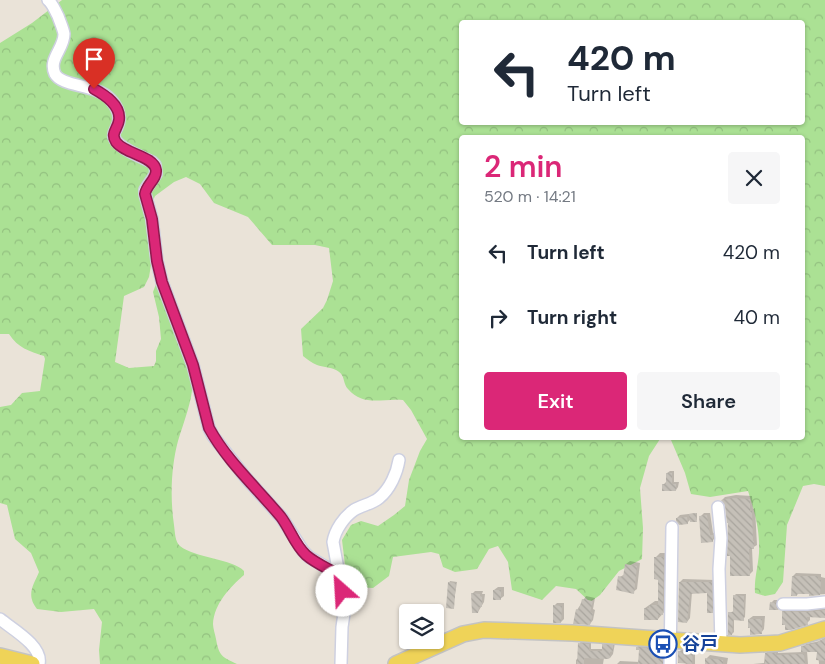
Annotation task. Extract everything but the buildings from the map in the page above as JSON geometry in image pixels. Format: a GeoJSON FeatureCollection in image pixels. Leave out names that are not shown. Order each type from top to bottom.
{"type":"FeatureCollection","features":[{"type":"Feature","properties":{"kind":"main road"},"geometry":{"type":"LineString","coordinates":[[396,664],[452,638],[484,630],[573,633],[669,641],[766,645],[780,643],[825,629]]}},
{"type":"Feature","properties":{"kind":"main road"},"geometry":{"type":"LineString","coordinates":[[0,656],[32,664]]}},
{"type":"Feature","properties":{"kind":"street"},"geometry":{"type":"LineString","coordinates":[[48,0],[56,13],[64,34],[54,60],[53,66],[56,75],[62,81],[94,89],[109,99],[118,113],[119,120],[114,134],[116,141],[123,148],[152,162],[154,166],[156,174],[145,190],[145,194],[152,219],[157,261],[171,308],[193,365],[209,428],[213,436],[246,478],[282,518],[303,551],[309,557],[339,575]]}},
{"type":"Feature","properties":{"kind":"street"},"geometry":{"type":"LineString","coordinates":[[341,664],[342,626],[345,607],[333,542],[334,536],[345,518],[380,498],[390,484],[398,466],[398,460]]}},
{"type":"Feature","properties":{"kind":"street"},"geometry":{"type":"LineString","coordinates":[[718,506],[721,538],[719,562],[721,644]]}},
{"type":"Feature","properties":{"kind":"street"},"geometry":{"type":"LineString","coordinates":[[670,664],[672,528]]}},
{"type":"Feature","properties":{"kind":"street"},"geometry":{"type":"LineString","coordinates":[[783,604],[825,602]]}},
{"type":"Feature","properties":{"kind":"street"},"geometry":{"type":"LineString","coordinates":[[0,620],[28,640],[38,653],[39,664]]}},
{"type":"Feature","properties":{"kind":"green space"},"geometry":{"type":"Polygon","coordinates":[[[62,0],[825,0],[825,486],[814,484],[803,486],[787,525],[783,582],[775,594],[765,596],[755,593],[759,537],[748,491],[710,497],[691,494],[685,473],[671,440],[805,440],[805,135],[459,135],[459,440],[659,440],[649,456],[640,488],[643,528],[642,559],[619,571],[600,595],[590,602],[576,589],[556,586],[542,600],[512,590],[508,562],[498,546],[489,549],[477,569],[455,572],[443,567],[439,554],[431,552],[393,557],[389,576],[373,588],[354,587],[345,565],[342,540],[351,525],[361,521],[378,526],[405,506],[409,480],[420,451],[427,439],[411,410],[403,400],[366,400],[360,398],[348,389],[343,376],[339,372],[317,365],[303,356],[301,329],[323,308],[333,281],[329,248],[315,245],[272,245],[248,217],[214,203],[200,184],[186,177],[174,182],[155,196],[145,219],[151,265],[149,277],[144,287],[124,296],[115,362],[129,368],[154,366],[156,351],[161,339],[159,317],[153,292],[156,284],[160,284],[193,381],[189,404],[178,441],[173,472],[172,504],[177,542],[187,550],[231,564],[244,571],[244,575],[233,585],[220,603],[216,610],[213,624],[220,653],[237,664],[100,664],[99,650],[102,622],[94,609],[61,612],[37,609],[31,595],[39,572],[31,553],[15,539],[7,505],[0,503],[0,407],[11,405],[22,393],[40,391],[45,359],[44,356],[20,346],[9,334],[0,334],[0,43],[32,23],[62,0]]]}},
{"type":"Feature","properties":{"kind":"place","name":"谷戸"},"geometry":{"type":"Point","coordinates":[663,644]}},
{"type":"Feature","properties":{"kind":"route"},"geometry":{"type":"LineString","coordinates":[[94,89],[102,93],[115,106],[119,120],[114,131],[114,137],[119,145],[152,162],[156,170],[154,179],[145,190],[145,194],[152,219],[157,261],[162,282],[198,381],[209,428],[228,456],[282,518],[303,551],[309,557],[339,575],[342,591]]}}]}
